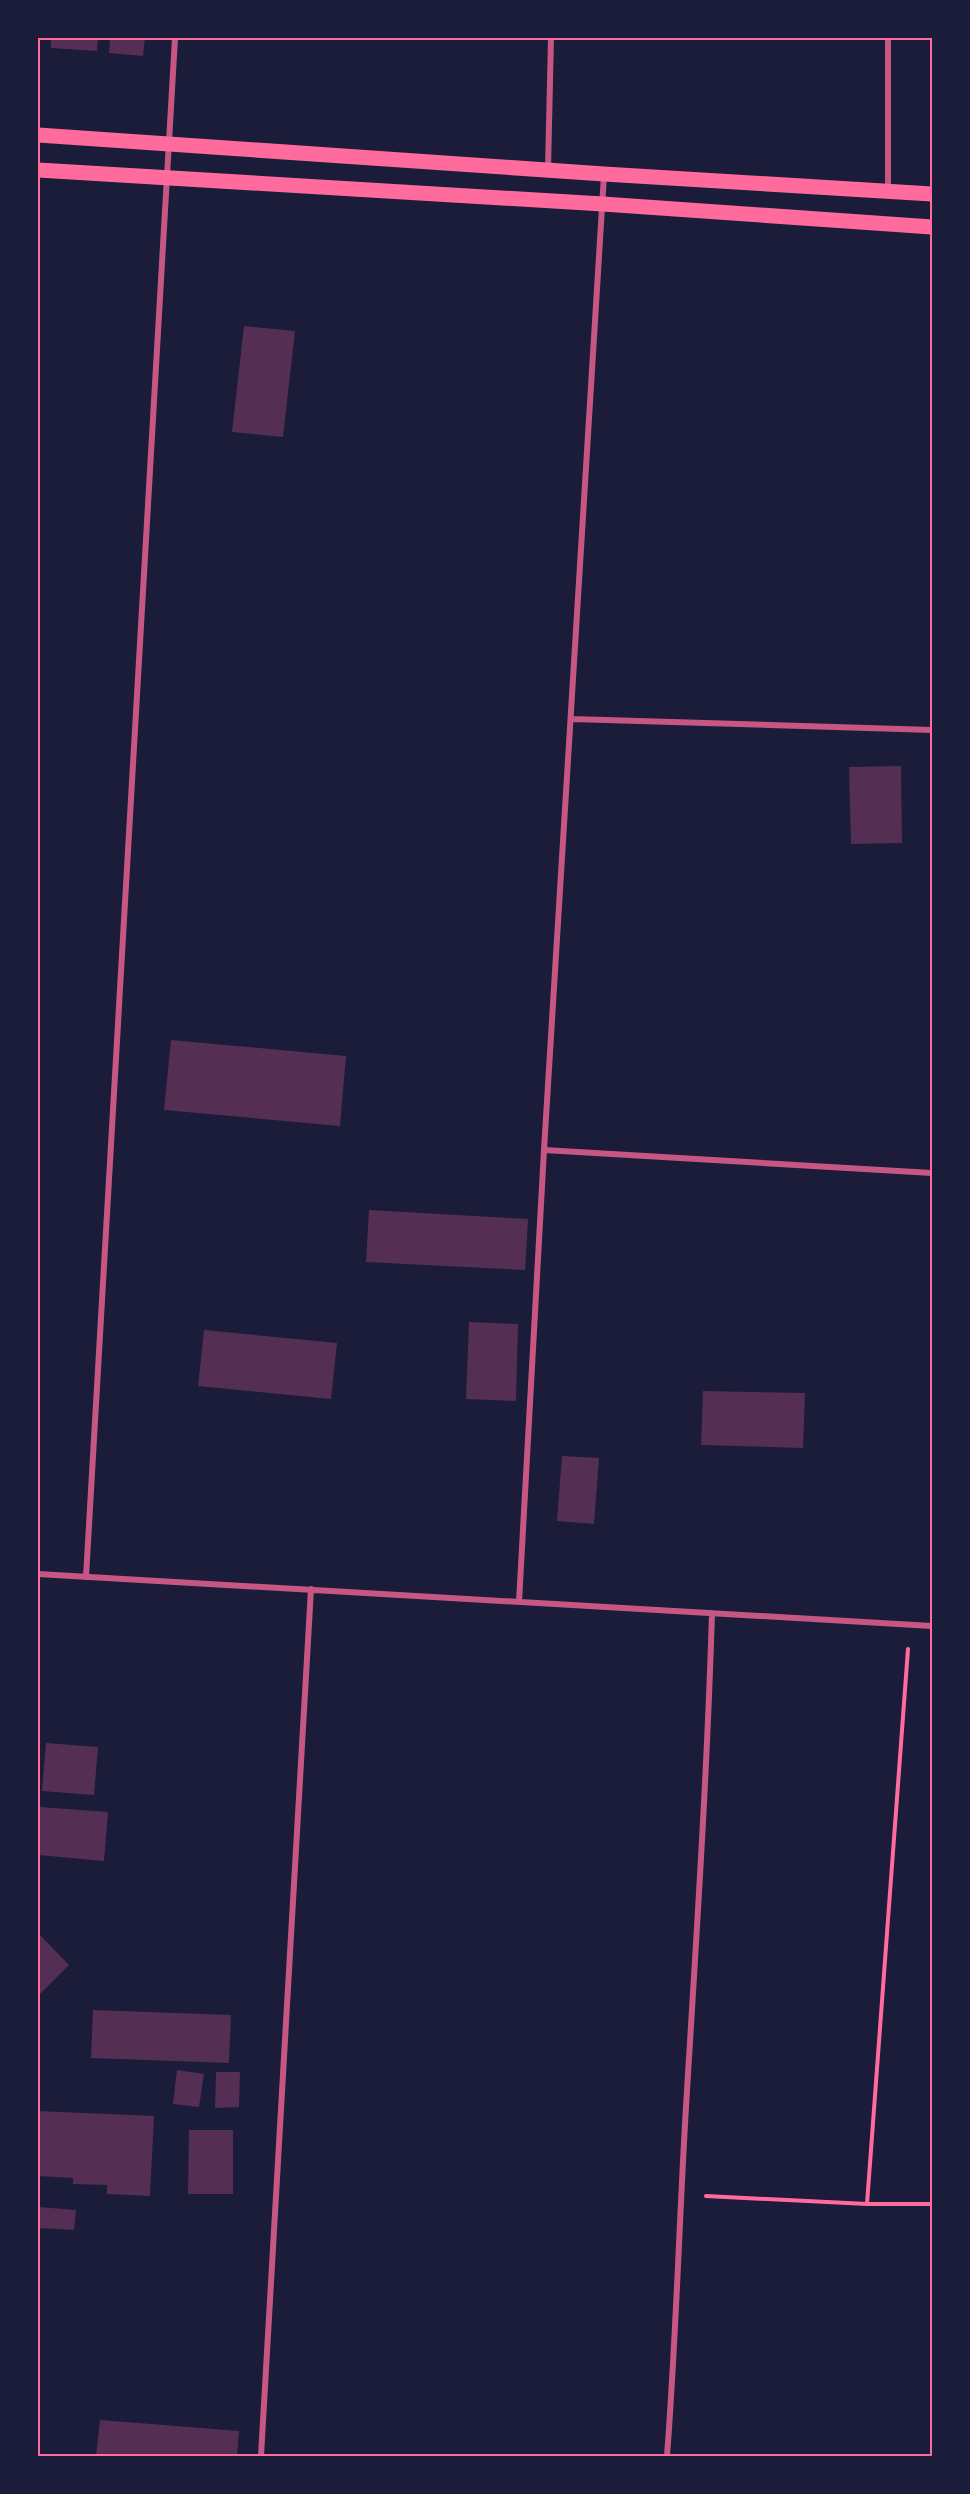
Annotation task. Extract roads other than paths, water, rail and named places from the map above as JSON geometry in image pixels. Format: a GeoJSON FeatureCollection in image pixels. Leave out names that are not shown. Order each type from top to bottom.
{"type":"FeatureCollection","features":[{"type":"Feature","properties":{"kind":"main road"},"geometry":{"type":"LineString","coordinates":[[38,135],[933,194]]}},
{"type":"Feature","properties":{"kind":"main road"},"geometry":{"type":"LineString","coordinates":[[38,170],[603,204],[933,227]]}},
{"type":"Feature","properties":{"kind":"street"},"geometry":{"type":"LineString","coordinates":[[86,1577],[175,38]]}},
{"type":"Feature","properties":{"kind":"street"},"geometry":{"type":"LineString","coordinates":[[548,169],[551,38]]}},
{"type":"Feature","properties":{"kind":"street"},"geometry":{"type":"LineString","coordinates":[[888,38],[888,191]]}},
{"type":"Feature","properties":{"kind":"street"},"geometry":{"type":"LineString","coordinates":[[519,1602],[544,1150],[604,174]]}},
{"type":"Feature","properties":{"kind":"street"},"geometry":{"type":"LineString","coordinates":[[572,719],[933,730]]}},
{"type":"Feature","properties":{"kind":"street"},"geometry":{"type":"LineString","coordinates":[[544,1150],[933,1173]]}},
{"type":"Feature","properties":{"kind":"street"},"geometry":{"type":"LineString","coordinates":[[38,1574],[933,1626]]}},
{"type":"Feature","properties":{"kind":"street"},"geometry":{"type":"LineString","coordinates":[[261,2457],[311,1589]]}},
{"type":"Feature","properties":{"kind":"street"},"geometry":{"type":"LineString","coordinates":[[667,2457],[675,2343],[712,1613]]}}]}
